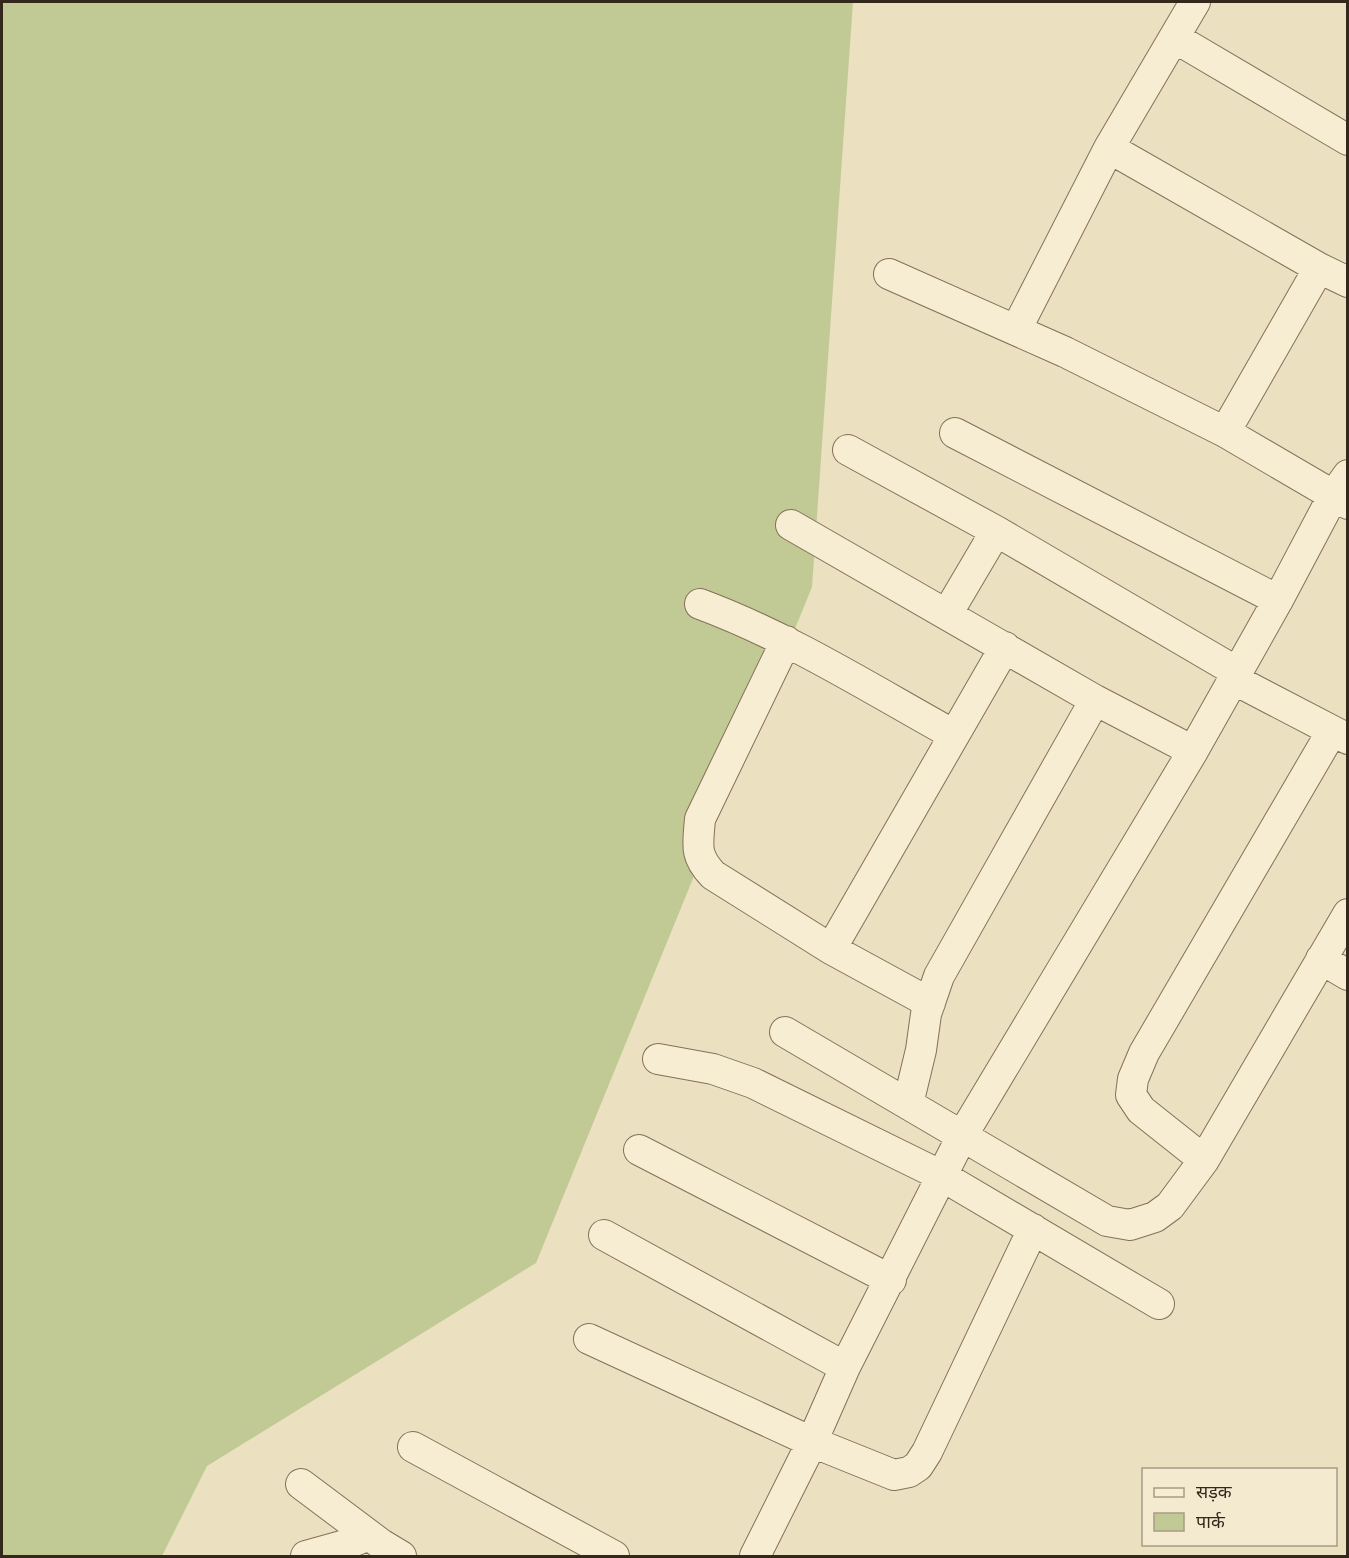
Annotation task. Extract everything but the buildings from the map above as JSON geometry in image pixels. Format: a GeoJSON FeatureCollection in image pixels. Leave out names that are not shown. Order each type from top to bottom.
{"type":"FeatureCollection","features":[{"type":"Feature","properties":{"kind":"street"},"geometry":{"type":"LineString","coordinates":[[1016,330],[1110,148],[1195,2]]}},
{"type":"Feature","properties":{"kind":"street"},"geometry":{"type":"LineString","coordinates":[[1175,38],[1347,140]]}},
{"type":"Feature","properties":{"kind":"street"},"geometry":{"type":"LineString","coordinates":[[1110,148],[1347,282]]}},
{"type":"Feature","properties":{"kind":"street"},"geometry":{"type":"LineString","coordinates":[[1225,432],[1319,268]]}},
{"type":"Feature","properties":{"kind":"street"},"geometry":{"type":"LineString","coordinates":[[755,1557],[812,1442],[845,1367],[962,1136],[1193,751],[1272,611],[1343,492],[1065,352],[889,274]]}},
{"type":"Feature","properties":{"kind":"street"},"geometry":{"type":"LineString","coordinates":[[955,433],[1272,611]]}},
{"type":"Feature","properties":{"kind":"street"},"geometry":{"type":"LineString","coordinates":[[848,450],[996,531],[1238,670],[1340,735],[1144,1053],[1133,1079],[1131,1095],[1141,1110],[1203,1160]]}},
{"type":"Feature","properties":{"kind":"street"},"geometry":{"type":"LineString","coordinates":[[791,525],[1095,700],[1193,751]]}},
{"type":"Feature","properties":{"kind":"street"},"geometry":{"type":"LineString","coordinates":[[947,614],[996,531]]}},
{"type":"Feature","properties":{"kind":"street"},"geometry":{"type":"LineString","coordinates":[[700,604],[727,613],[786,641],[954,735]]}},
{"type":"Feature","properties":{"kind":"street"},"geometry":{"type":"LineString","coordinates":[[786,641],[700,819],[698,846],[701,863],[713,875],[831,949],[930,1003]]}},
{"type":"Feature","properties":{"kind":"street"},"geometry":{"type":"LineString","coordinates":[[831,949],[1005,647]]}},
{"type":"Feature","properties":{"kind":"street"},"geometry":{"type":"LineString","coordinates":[[908,1104],[930,1003],[939,976],[1095,700]]}},
{"type":"Feature","properties":{"kind":"street"},"geometry":{"type":"LineString","coordinates":[[785,1032],[1107,1221],[1130,1225],[1155,1217],[1170,1206],[1203,1160],[1347,914]]}},
{"type":"Feature","properties":{"kind":"street"},"geometry":{"type":"LineString","coordinates":[[1321,959],[1347,975]]}},
{"type":"Feature","properties":{"kind":"street"},"geometry":{"type":"LineString","coordinates":[[658,1059],[713,1069],[753,1083],[942,1176],[1160,1304]]}},
{"type":"Feature","properties":{"kind":"street"},"geometry":{"type":"LineString","coordinates":[[639,1149],[891,1280]]}},
{"type":"Feature","properties":{"kind":"street"},"geometry":{"type":"LineString","coordinates":[[589,1339],[812,1442],[894,1474],[909,1472],[918,1466],[933,1441],[1033,1229]]}},
{"type":"Feature","properties":{"kind":"street"},"geometry":{"type":"LineString","coordinates":[[604,1235],[845,1367]]}},
{"type":"Feature","properties":{"kind":"street"},"geometry":{"type":"LineString","coordinates":[[413,1447],[614,1557]]}},
{"type":"Feature","properties":{"kind":"street"},"geometry":{"type":"LineString","coordinates":[[301,1484],[401,1557]]}},
{"type":"Feature","properties":{"kind":"street"},"geometry":{"type":"LineString","coordinates":[[306,1557],[369,1535]]}},
{"type":"Feature","properties":{"kind":"green space"},"geometry":{"type":"Polygon","coordinates":[[[2,2],[853,2],[812,587],[536,1263],[207,1466],[162,1556],[2,1556],[2,2]]]}}]}
